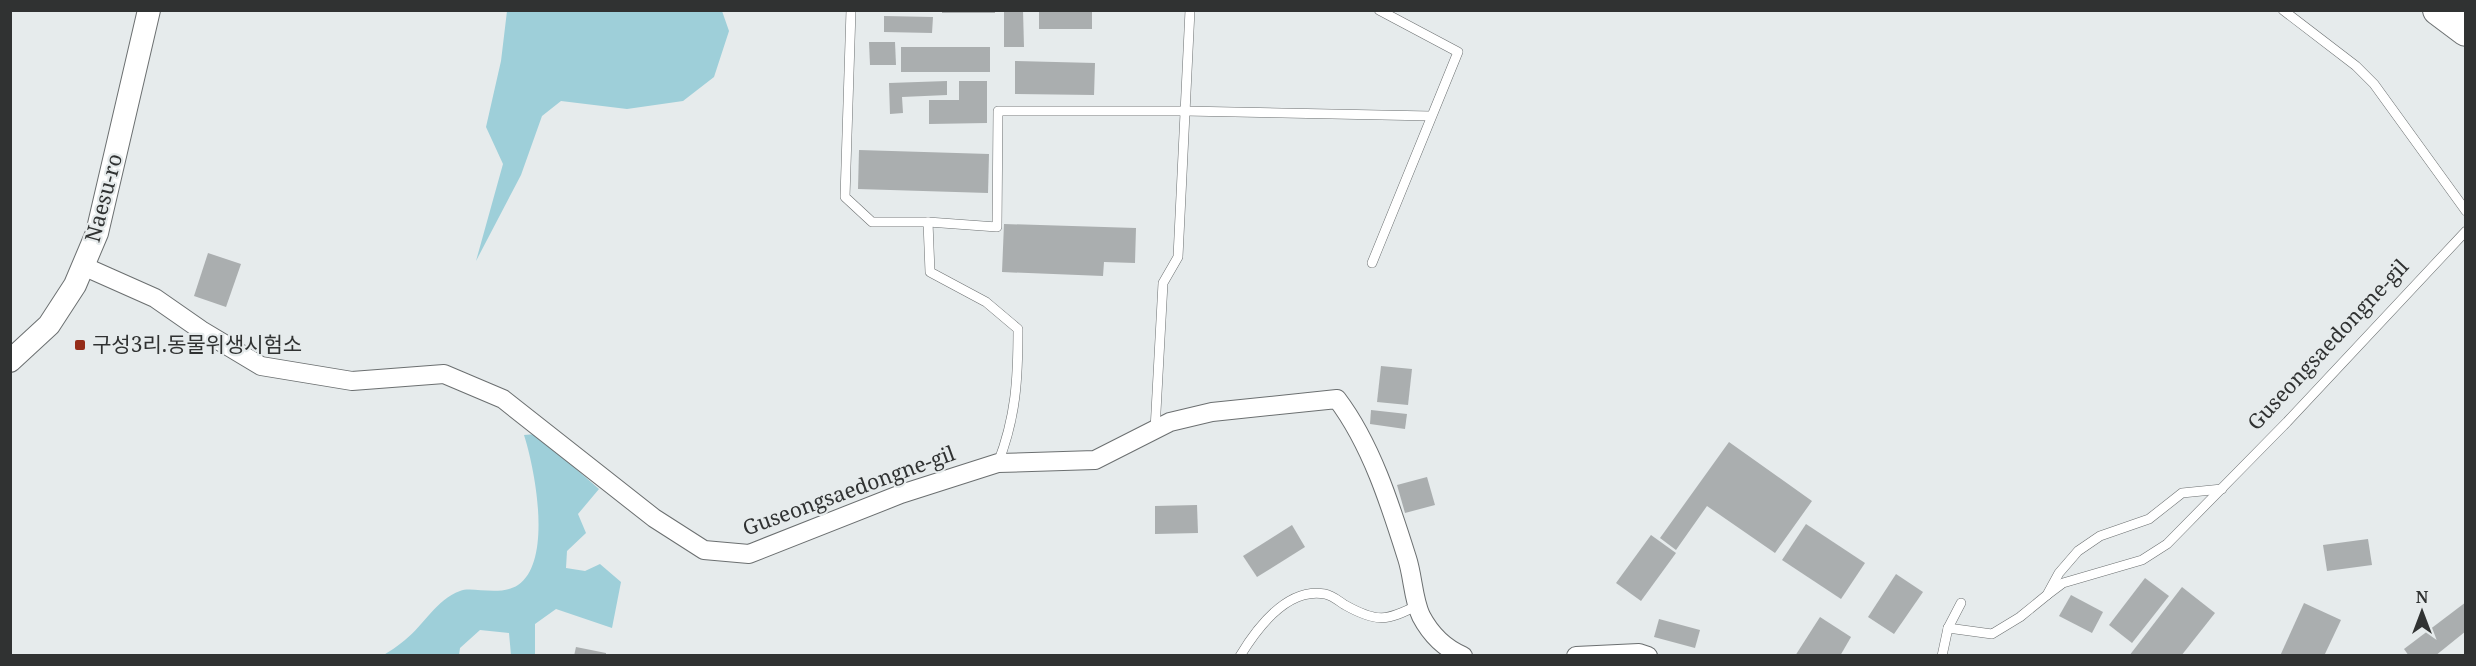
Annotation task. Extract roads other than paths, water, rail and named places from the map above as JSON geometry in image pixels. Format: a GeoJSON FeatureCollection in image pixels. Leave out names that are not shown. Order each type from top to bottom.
{"type":"FeatureCollection","features":[{"type":"Feature","properties":{"kind":"highway"},"geometry":{"type":"LineString","coordinates":[[2438,10],[2466,31]]}},
{"type":"Feature","properties":{"kind":"street","name":"Naesu-ro"},"geometry":{"type":"LineString","coordinates":[[10,361],[49,325],[75,285],[97,233],[149,10]]}},
{"type":"Feature","properties":{"kind":"street","name":"Guseongsaedongne-gil"},"geometry":{"type":"LineString","coordinates":[[83,266],[155,298],[261,366],[352,381],[444,374],[503,399],[654,518],[704,550],[749,554],[901,494],[998,463],[1095,460],[1170,422],[1212,412],[1336,399],[1354,423],[1373,465],[1408,560],[1421,615],[1444,648],[1463,656]]}},
{"type":"Feature","properties":{"kind":"street"},"geometry":{"type":"LineString","coordinates":[[1576,656],[1639,653],[1648,656]]}},
{"type":"Feature","properties":{"kind":"lane"},"geometry":{"type":"LineString","coordinates":[[851,10],[845,196],[872,222],[928,222],[997,227],[998,111],[1185,111],[1431,116]]}},
{"type":"Feature","properties":{"kind":"lane"},"geometry":{"type":"LineString","coordinates":[[1155,430],[1163,283],[1178,258],[1190,10]]}},
{"type":"Feature","properties":{"kind":"lane"},"geometry":{"type":"LineString","coordinates":[[1372,263],[1458,52],[1379,10]]}},
{"type":"Feature","properties":{"kind":"lane"},"geometry":{"type":"LineString","coordinates":[[2283,10],[2356,66],[2374,84],[2466,211]]}},
{"type":"Feature","properties":{"kind":"lane"},"geometry":{"type":"LineString","coordinates":[[928,222],[930,272],[986,302],[1018,330],[1018,384],[1010,431],[998,463]]}},
{"type":"Feature","properties":{"kind":"lane","name":"Guseongsaedongne-gil"},"geometry":{"type":"LineString","coordinates":[[1947,628],[1992,634],[2020,617],[2064,583],[2142,560],[2167,544],[2223,489],[2466,231]]}},
{"type":"Feature","properties":{"kind":"lane","name":"Guseongsaedongne-gil"},"geometry":{"type":"LineString","coordinates":[[2047,595],[2059,573],[2078,551],[2100,536],[2149,519],[2182,493],[2223,489]]}},
{"type":"Feature","properties":{"kind":"lane"},"geometry":{"type":"LineString","coordinates":[[1240,656],[1266,618],[1303,595],[1326,594],[1376,618],[1392,618],[1418,605]]}},
{"type":"Feature","properties":{"kind":"lane"},"geometry":{"type":"LineString","coordinates":[[1942,656],[1947,628],[1961,603]]}},
{"type":"Feature","properties":{"kind":"place","name":"구성3리.동물위생시험소"},"geometry":{"type":"Point","coordinates":[80,345]}}]}
